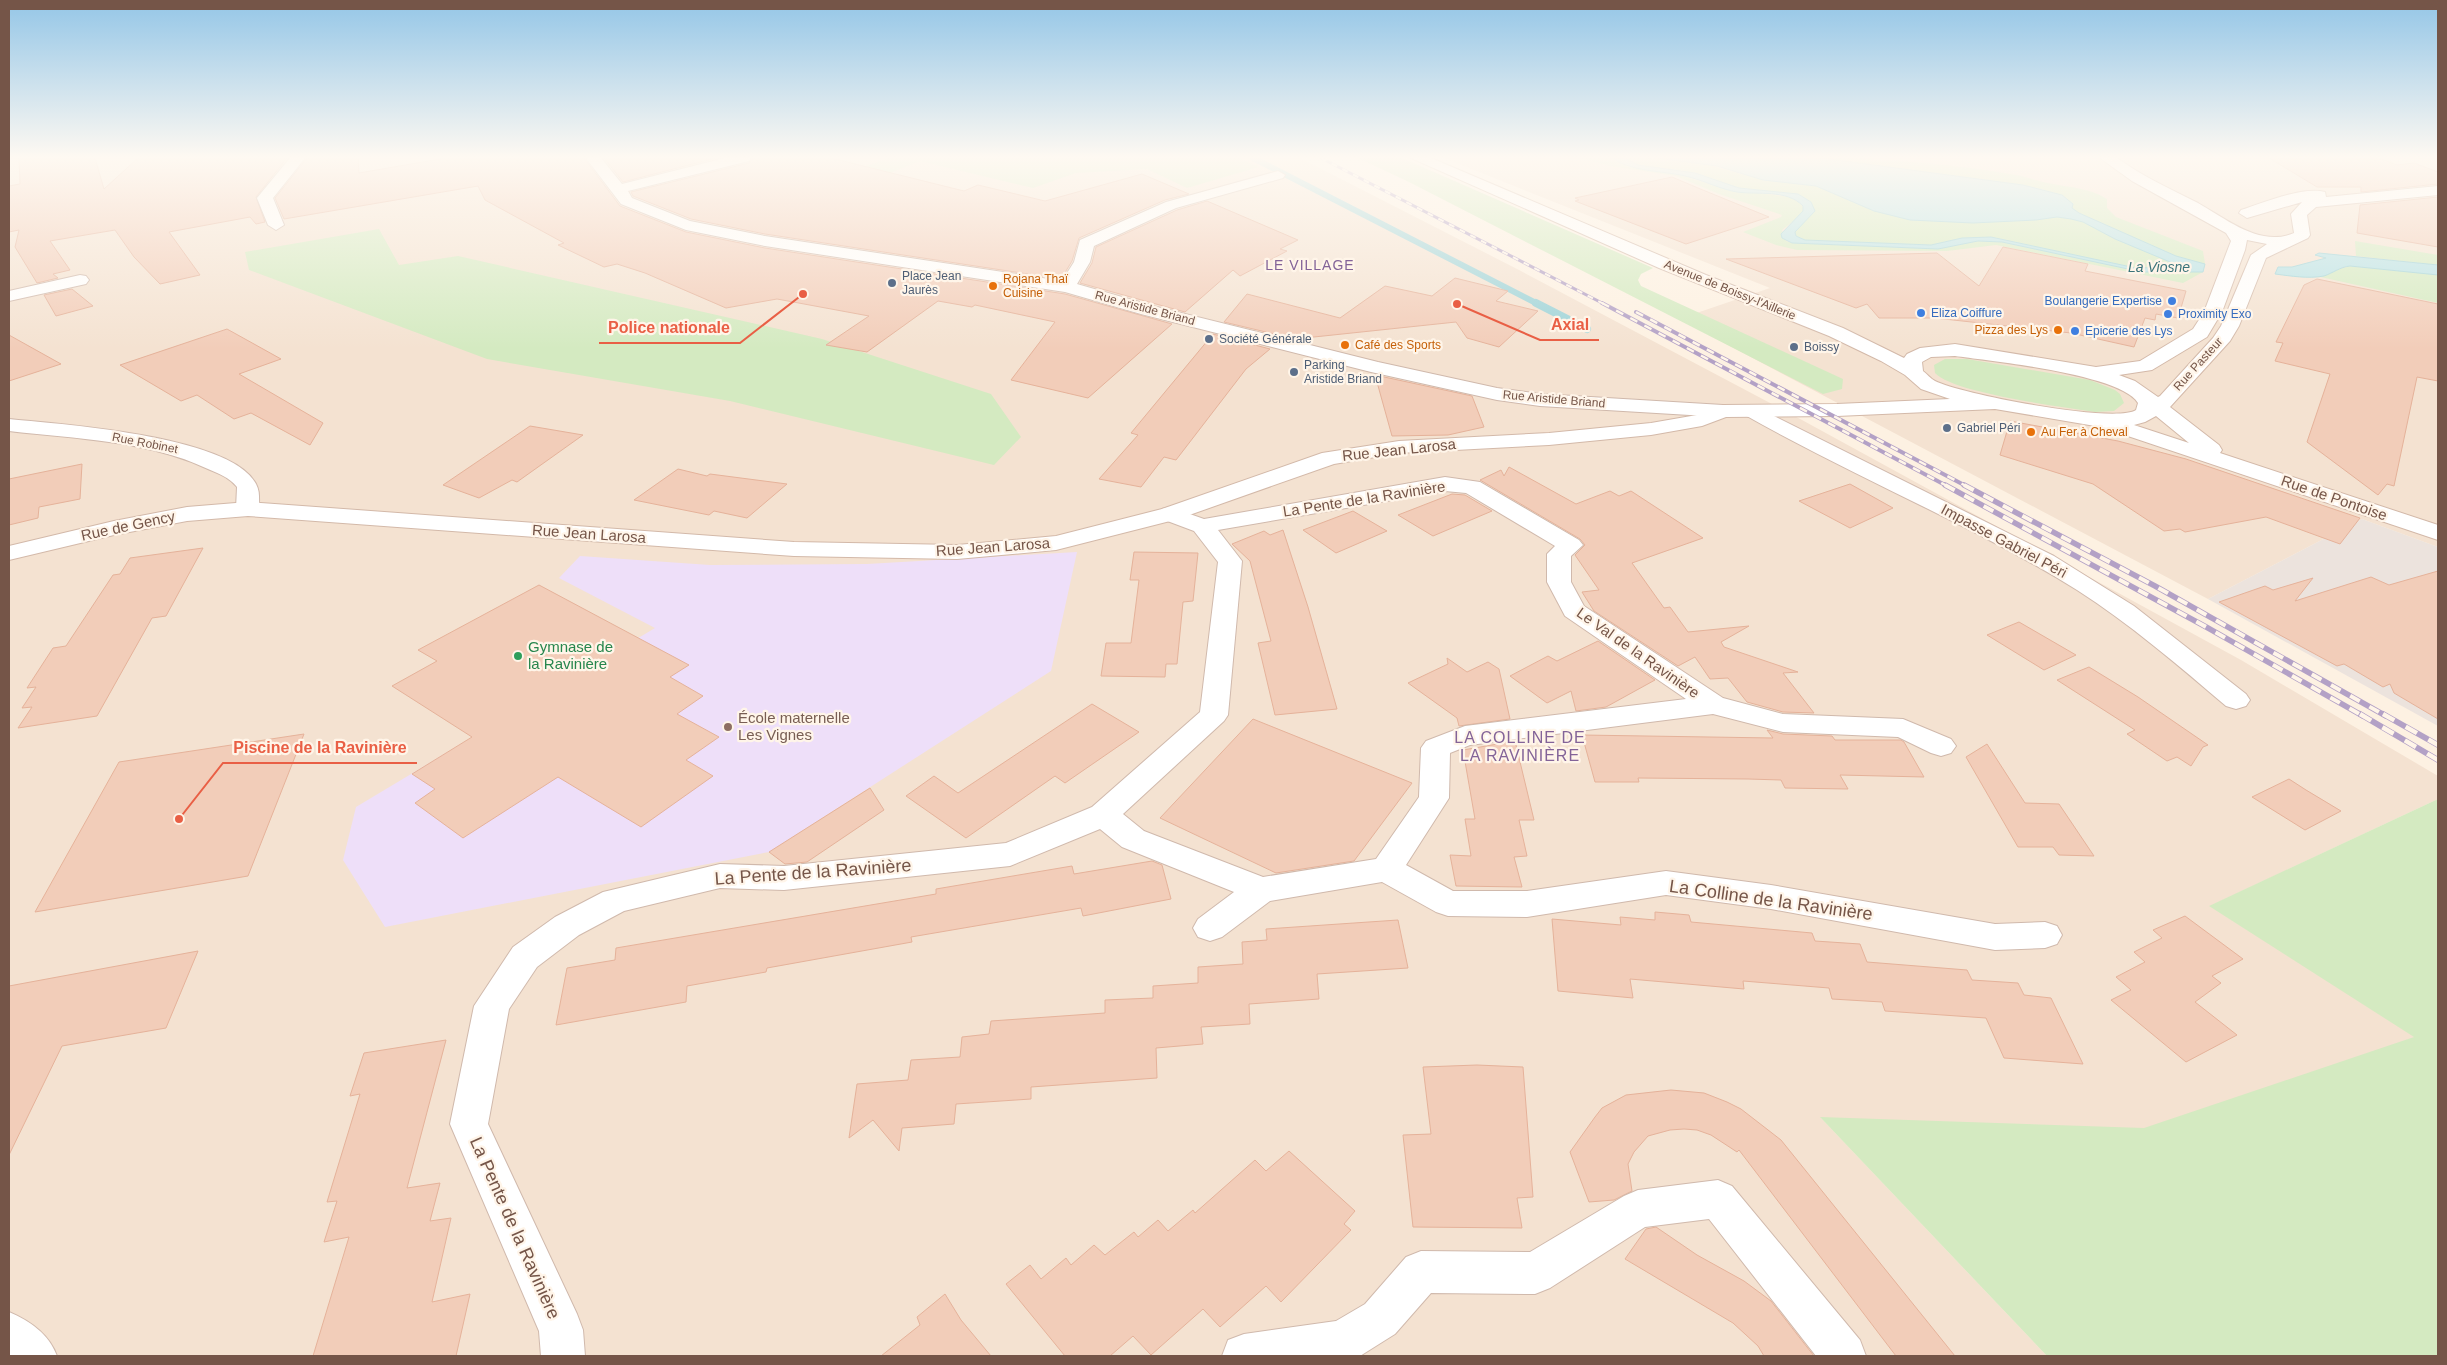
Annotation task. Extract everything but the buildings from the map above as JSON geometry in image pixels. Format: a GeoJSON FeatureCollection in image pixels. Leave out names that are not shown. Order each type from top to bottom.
{"type":"FeatureCollection","features":[{"type":"Feature","properties":{"kind":"street","name":"Rue Aristide Briand"},"geometry":{"type":"LineString","coordinates":[[682,222],[696,227],[765,241],[1067,287],[1147,310],[1378,368],[1497,394],[1540,400],[1723,411],[1837,410],[1869,407],[1996,403]]}},
{"type":"Feature","properties":{"kind":"street"},"geometry":{"type":"LineString","coordinates":[[1067,287],[1082,262],[1086,243],[1135,222]]}},
{"type":"Feature","properties":{"kind":"street","name":"Avenue de Boissy-l'Aillerie"},"geometry":{"type":"LineString","coordinates":[[1566,222],[1700,279],[1821,327],[1881,354],[1950,394],[1996,403]]}},
{"type":"Feature","properties":{"kind":"street"},"geometry":{"type":"LineString","coordinates":[[2218,222],[2262,238],[2295,234]]}},
{"type":"Feature","properties":{"kind":"street"},"geometry":{"type":"LineString","coordinates":[[2223,222],[2226,226]]}},
{"type":"Feature","properties":{"kind":"street"},"geometry":{"type":"LineString","coordinates":[[2283,222],[2295,234]]}},
{"type":"Feature","properties":{"kind":"street"},"geometry":{"type":"LineString","coordinates":[[2295,234],[2298,222]]}},
{"type":"Feature","properties":{"kind":"street","name":"Rue Pasteur"},"geometry":{"type":"LineString","coordinates":[[2088,371],[2110,372],[2145,366],[2200,333],[2208,324],[2235,255],[2238,241],[2226,226]]}},
{"type":"Feature","properties":{"kind":"street","name":"Rue Pasteur"},"geometry":{"type":"LineString","coordinates":[[2151,410],[2167,400],[2221,341],[2230,326],[2249,282],[2256,259],[2264,252],[2295,234]]}},
{"type":"Feature","properties":{"kind":"street"},"geometry":{"type":"LineString","coordinates":[[9,296],[80,280]]}},
{"type":"Feature","properties":{"kind":"street","name":"Avenue de Boissy-l'Aillerie"},"geometry":{"type":"LineString","coordinates":[[1821,327],[1884,344],[1947,350]]}},
{"type":"Feature","properties":{"kind":"street"},"geometry":{"type":"LineString","coordinates":[[1947,350],[2088,371],[2121,382],[2139,392],[2151,410],[2126,420],[2092,420],[1996,403]]}},
{"type":"Feature","properties":{"kind":"street","name":"Rue Aristide Briand"},"geometry":{"type":"LineString","coordinates":[[1869,407],[1899,397],[1914,386],[1915,374],[1912,361],[1917,356],[1927,352],[1947,350]]}},
{"type":"Feature","properties":{"kind":"street","name":"Rue de Pontoise"},"geometry":{"type":"LineString","coordinates":[[2151,410],[2231,463]]}},
{"type":"Feature","properties":{"kind":"street","name":"Rue Jean Larosa"},"geometry":{"type":"LineString","coordinates":[[248,509],[794,549],[957,552],[1056,543],[1170,514],[1330,458],[1399,448],[1549,439],[1651,429],[1702,420],[1723,411]]}},
{"type":"Feature","properties":{"kind":"street","name":"Impasse Gabriel Péri"},"geometry":{"type":"LineString","coordinates":[[1752,411],[2036,556],[2085,584],[2149,629],[2236,700]]}},
{"type":"Feature","properties":{"kind":"street","name":"Rue de Pontoise"},"geometry":{"type":"LineString","coordinates":[[2092,420],[2231,463],[2438,533]]}},
{"type":"Feature","properties":{"kind":"street","name":"Rue Robinet"},"geometry":{"type":"LineString","coordinates":[[9,425],[140,440],[188,451],[238,474],[248,486],[248,509]]}},
{"type":"Feature","properties":{"kind":"street","name":"La Pente de la Ravinière"},"geometry":{"type":"LineString","coordinates":[[563,1356],[560,1330],[469,1124],[492,1006],[525,958],[567,926],[615,901],[720,876],[784,878],[1010,854],[1103,815],[1214,715],[1230,561],[1202,526],[1445,484],[1472,487],[1571,546]]}},
{"type":"Feature","properties":{"kind":"street","name":"Rue de Gency"},"geometry":{"type":"LineString","coordinates":[[9,553],[114,528],[186,514],[248,509]]}},
{"type":"Feature","properties":{"kind":"street"},"geometry":{"type":"LineString","coordinates":[[1170,514],[1202,526]]}},
{"type":"Feature","properties":{"kind":"street","name":"Le Val de la Ravinière"},"geometry":{"type":"LineString","coordinates":[[1571,546],[1559,554],[1558,582],[1574,611],[1713,705],[1783,723],[1903,728],[1941,746]]}},
{"type":"Feature","properties":{"kind":"street","name":"Le Val de la Ravinière"},"geometry":{"type":"LineString","coordinates":[[1386,869],[1434,798],[1436,748],[1465,736],[1713,705]]}},
{"type":"Feature","properties":{"kind":"street"},"geometry":{"type":"LineString","coordinates":[[1103,815],[1133,838],[1261,890]]}},
{"type":"Feature","properties":{"kind":"street"},"geometry":{"type":"LineString","coordinates":[[1210,928],[1261,890],[1386,869]]}},
{"type":"Feature","properties":{"kind":"street","name":"La Colline de la Ravinière"},"geometry":{"type":"LineString","coordinates":[[1386,869],[1448,903],[1527,904],[1666,883],[1771,896],[1995,937],[2045,935]]}},
{"type":"Feature","properties":{"kind":"street"},"geometry":{"type":"LineString","coordinates":[[1244,1356],[1342,1342],[1380,1320],[1421,1272],[1535,1273],[1638,1209],[1718,1200],[1844,1356]]}},
{"type":"Feature","properties":{"kind":"street"},"geometry":{"type":"LineString","coordinates":[[9,1334],[34,1356]]}},
{"type":"Feature","properties":{"kind":"shaded area"},"geometry":{"type":"Polygon","coordinates":[[[9,222],[1425,222],[1802,420],[2241,660],[2438,776],[2438,799],[2210,906],[2415,1037],[2148,1135],[1821,1118],[2047,1356],[9,1356],[9,222]]]}},
{"type":"Feature","properties":{"kind":"shaded area"},"geometry":{"type":"Polygon","coordinates":[[[1604,222],[2438,222],[2438,547],[2362,519],[2208,599],[1679,319],[1770,288],[1604,222]]]}},
{"type":"Feature","properties":{"kind":"shaded area"},"geometry":{"type":"Polygon","coordinates":[[[2362,519],[2438,547],[2438,726],[2208,599],[2362,519]]]}},
{"type":"Feature","properties":{"kind":"shaded area","name":"École maternelle Les Vignes"},"geometry":{"type":"Polygon","coordinates":[[[1077,552],[1051,671],[769,852],[385,927],[343,860],[356,807],[655,628],[559,578],[580,556],[710,565],[867,564],[1077,552]]]}},
{"type":"Feature","properties":{"kind":"green space"},"geometry":{"type":"Polygon","coordinates":[[[1487,222],[1547,222],[1653,268],[1641,274],[1638,280],[1641,286],[1843,379],[1842,389],[1823,394],[1487,222]]]}},
{"type":"Feature","properties":{"kind":"green space"},"geometry":{"type":"Polygon","coordinates":[[[1769,222],[1793,222],[1782,230],[1786,241],[1792,243],[1938,249],[1978,241],[2002,242],[2142,272],[2203,272],[2183,283],[1996,245],[1947,251],[1797,250],[1776,245],[1743,232],[1769,222]]]}},
{"type":"Feature","properties":{"kind":"green space"},"geometry":{"type":"Polygon","coordinates":[[[1800,222],[2082,222],[2115,239],[2184,267],[2136,268],[1991,237],[1962,238],[1931,245],[1805,240],[1796,236],[1795,232],[1800,222]]]}},
{"type":"Feature","properties":{"kind":"green space"},"geometry":{"type":"Polygon","coordinates":[[[2099,222],[2128,222],[2203,251],[2205,264],[2176,256],[2099,222]]]}},
{"type":"Feature","properties":{"kind":"green space"},"geometry":{"type":"Polygon","coordinates":[[[379,229],[399,265],[458,256],[822,339],[991,394],[1021,437],[994,465],[730,401],[487,359],[249,270],[245,252],[379,229]]]}},
{"type":"Feature","properties":{"kind":"green space"},"geometry":{"type":"Polygon","coordinates":[[[2355,241],[2438,255],[2438,265],[2356,256],[2355,241]]]}},
{"type":"Feature","properties":{"kind":"green space"},"geometry":{"type":"Polygon","coordinates":[[[2350,266],[2438,275],[2438,303],[2316,276],[2350,266]]]}},
{"type":"Feature","properties":{"kind":"green space"},"geometry":{"type":"Polygon","coordinates":[[[1945,359],[1967,359],[2090,380],[2115,390],[2120,394],[2124,403],[2114,411],[2095,412],[1985,393],[1963,387],[1935,373],[1934,365],[1945,359]]]}},
{"type":"Feature","properties":{"kind":"green space"},"geometry":{"type":"Polygon","coordinates":[[[2438,799],[2438,1356],[2047,1356],[1820,1117],[2144,1128],[2414,1037],[2209,906],[2438,799]]]}},
{"type":"Feature","properties":{"kind":"water"},"geometry":{"type":"Polygon","coordinates":[[[1793,222],[1805,222],[1795,232],[1796,236],[1805,240],[1931,245],[1962,238],[1991,237],[2136,268],[2182,267],[2115,239],[2082,222],[2099,222],[2176,256],[2205,264],[2203,272],[2142,272],[2002,242],[1978,241],[1938,249],[1792,243],[1782,238],[1781,234],[1793,222]]]}},
{"type":"Feature","properties":{"kind":"water"},"geometry":{"type":"Polygon","coordinates":[[[1946,222],[2000,222],[1973,223],[1946,222]]]}},
{"type":"Feature","properties":{"kind":"water"},"geometry":{"type":"Polygon","coordinates":[[[2319,253],[2438,265],[2438,275],[2350,266],[2318,277],[2275,274],[2278,267],[2292,267],[2326,258],[2315,255],[2319,253]]]}},
{"type":"Feature","properties":{"kind":"waterway"},"geometry":{"type":"LineString","coordinates":[[1377,222],[1538,304]]}},
{"type":"Feature","properties":{"kind":"waterway"},"geometry":{"type":"LineString","coordinates":[[1536,303],[1587,329]]}},
{"type":"Feature","properties":{"kind":"railway"},"geometry":{"type":"LineString","coordinates":[[1444,222],[1604,304]]}},
{"type":"Feature","properties":{"kind":"railway"},"geometry":{"type":"LineString","coordinates":[[1602,303],[1947,486]]}},
{"type":"Feature","properties":{"kind":"railway"},"geometry":{"type":"LineString","coordinates":[[1636,312],[1966,486]]}},
{"type":"Feature","properties":{"kind":"railway"},"geometry":{"type":"LineString","coordinates":[[1945,485],[2208,628],[2363,716]]}},
{"type":"Feature","properties":{"kind":"railway"},"geometry":{"type":"LineString","coordinates":[[1964,485],[2155,586],[2386,716]]}},
{"type":"Feature","properties":{"kind":"railway"},"geometry":{"type":"LineString","coordinates":[[2360,714],[2438,760]]}},
{"type":"Feature","properties":{"kind":"railway"},"geometry":{"type":"LineString","coordinates":[[2383,714],[2438,745]]}},
{"type":"Feature","properties":{"kind":"place","name":"Place Jean Jaurès"},"geometry":{"type":"Point","coordinates":[892,283]}},
{"type":"Feature","properties":{"kind":"place","name":"Rojana Thaï Cuisine"},"geometry":{"type":"Point","coordinates":[993,286]}},
{"type":"Feature","properties":{"kind":"place","name":"Police nationale"},"geometry":{"type":"Point","coordinates":[803,294]}},
{"type":"Feature","properties":{"kind":"place","name":"Boulangerie Expertise"},"geometry":{"type":"Point","coordinates":[2172,301]}},
{"type":"Feature","properties":{"kind":"place","name":"Axial"},"geometry":{"type":"Point","coordinates":[1457,304]}},
{"type":"Feature","properties":{"kind":"place","name":"Eliza Coiffure"},"geometry":{"type":"Point","coordinates":[1921,313]}},
{"type":"Feature","properties":{"kind":"place","name":"Proximity Exo"},"geometry":{"type":"Point","coordinates":[2168,314]}},
{"type":"Feature","properties":{"kind":"place","name":"Pizza des Lys"},"geometry":{"type":"Point","coordinates":[2058,330]}},
{"type":"Feature","properties":{"kind":"place","name":"Epicerie des Lys"},"geometry":{"type":"Point","coordinates":[2075,331]}},
{"type":"Feature","properties":{"kind":"place","name":"Société Générale"},"geometry":{"type":"Point","coordinates":[1209,339]}},
{"type":"Feature","properties":{"kind":"place","name":"Café des Sports"},"geometry":{"type":"Point","coordinates":[1345,345]}},
{"type":"Feature","properties":{"kind":"place","name":"Boissy"},"geometry":{"type":"Point","coordinates":[1794,347]}},
{"type":"Feature","properties":{"kind":"place","name":"Parking Aristide Briand"},"geometry":{"type":"Point","coordinates":[1294,372]}},
{"type":"Feature","properties":{"kind":"place","name":"Gabriel Péri"},"geometry":{"type":"Point","coordinates":[1947,428]}},
{"type":"Feature","properties":{"kind":"place","name":"Au Fer à Cheval"},"geometry":{"type":"Point","coordinates":[2031,432]}},
{"type":"Feature","properties":{"kind":"place","name":"Gymnase de la Ravinière"},"geometry":{"type":"Point","coordinates":[518,656]}},
{"type":"Feature","properties":{"kind":"place","name":"École maternelle Les Vignes"},"geometry":{"type":"Point","coordinates":[728,727]}},
{"type":"Feature","properties":{"kind":"place","name":"Piscine de la Ravinière"},"geometry":{"type":"Point","coordinates":[179,819]}},
{"type":"Feature","properties":{"kind":"district","name":"LE VILLAGE"},"geometry":{"type":"Point","coordinates":[1310,265]}},
{"type":"Feature","properties":{"kind":"district","name":"LA COLLINE DE LA RAVINIÈRE"},"geometry":{"type":"Point","coordinates":[1520,746]}},
{"type":"Feature","properties":{"kind":"water label","name":"La Viosne"},"geometry":{"type":"Point","coordinates":[2159,267]}}]}
